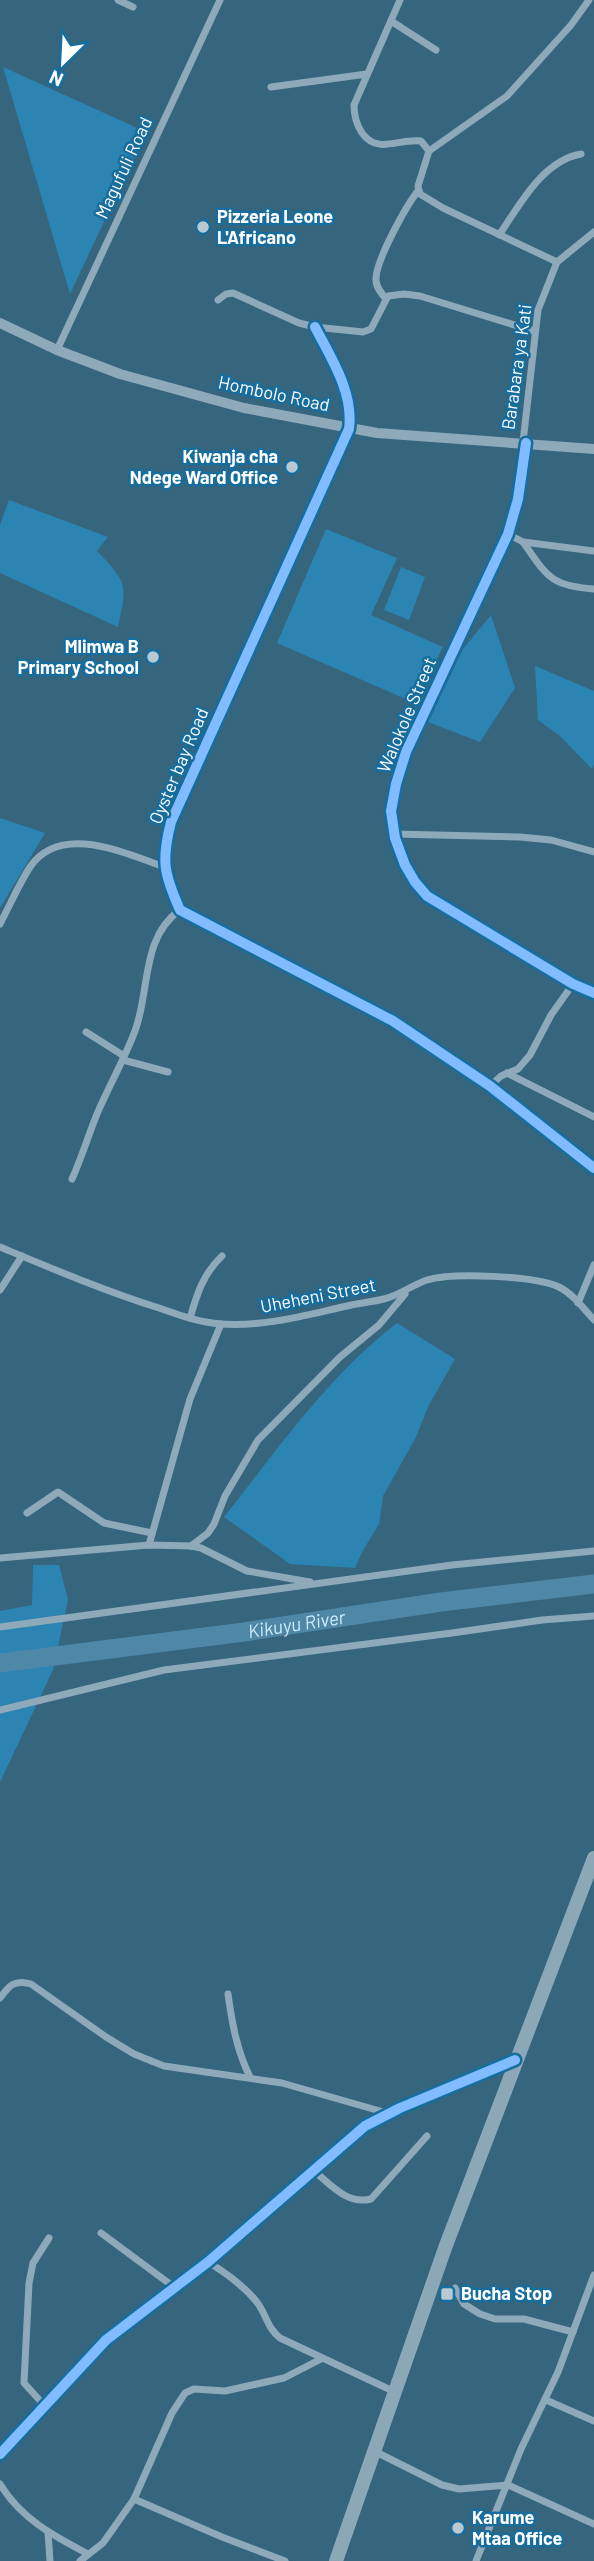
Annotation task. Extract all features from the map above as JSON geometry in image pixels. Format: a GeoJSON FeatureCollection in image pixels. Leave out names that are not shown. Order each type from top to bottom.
{"type":"FeatureCollection","features":[{"type":"Feature","properties":{"kind":"highway"},"geometry":{"type":"LineString","coordinates":[[336,2561],[445,2248],[594,1857]]}},
{"type":"Feature","properties":{"kind":"street"},"geometry":{"type":"LineString","coordinates":[[118,0],[133,7]]}},
{"type":"Feature","properties":{"kind":"street","name":"Magufuli Road"},"geometry":{"type":"LineString","coordinates":[[57,350],[220,0]]}},
{"type":"Feature","properties":{"kind":"street"},"geometry":{"type":"LineString","coordinates":[[400,0],[354,105],[354,117],[359,129],[369,141],[381,146],[412,140],[421,141],[429,151]]}},
{"type":"Feature","properties":{"kind":"street"},"geometry":{"type":"LineString","coordinates":[[386,299],[377,287],[377,273],[408,204],[418,191],[429,151],[507,96],[571,25],[589,0]]}},
{"type":"Feature","properties":{"kind":"street"},"geometry":{"type":"LineString","coordinates":[[391,21],[436,50]]}},
{"type":"Feature","properties":{"kind":"street"},"geometry":{"type":"LineString","coordinates":[[271,87],[367,74]]}},
{"type":"Feature","properties":{"kind":"street"},"geometry":{"type":"LineString","coordinates":[[499,235],[549,168],[581,154]]}},
{"type":"Feature","properties":{"kind":"street"},"geometry":{"type":"LineString","coordinates":[[418,191],[443,208],[557,262]]}},
{"type":"Feature","properties":{"kind":"street","name":"Barabara ya Kati"},"geometry":{"type":"LineString","coordinates":[[524,443],[538,310],[557,262],[594,232]]}},
{"type":"Feature","properties":{"kind":"street"},"geometry":{"type":"LineString","coordinates":[[218,300],[226,294],[242,296],[280,315],[315,327],[363,332],[371,329],[386,299],[396,295],[420,296],[534,331]]}},
{"type":"Feature","properties":{"kind":"street","name":"Hombolo Road"},"geometry":{"type":"LineString","coordinates":[[0,323],[57,350],[120,374],[244,408],[377,433],[594,449]]}},
{"type":"Feature","properties":{"kind":"street"},"geometry":{"type":"LineString","coordinates":[[315,327],[345,389],[350,413],[349,429]]}},
{"type":"Feature","properties":{"kind":"street","name":"Oyster bay Road"},"geometry":{"type":"LineString","coordinates":[[180,910],[169,885],[165,867],[164,849],[171,822],[349,429]]}},
{"type":"Feature","properties":{"kind":"street","name":"Walokole Street"},"geometry":{"type":"LineString","coordinates":[[524,443],[518,499],[508,534],[406,752],[391,811],[394,834],[405,864],[427,896],[573,984],[594,993]]}},
{"type":"Feature","properties":{"kind":"street"},"geometry":{"type":"LineString","coordinates":[[508,534],[523,542],[594,551]]}},
{"type":"Feature","properties":{"kind":"street"},"geometry":{"type":"LineString","coordinates":[[523,542],[549,577],[560,584],[594,589]]}},
{"type":"Feature","properties":{"kind":"street"},"geometry":{"type":"LineString","coordinates":[[394,834],[520,836],[551,840],[594,852]]}},
{"type":"Feature","properties":{"kind":"street"},"geometry":{"type":"LineString","coordinates":[[0,924],[32,865],[46,852],[67,844],[86,844],[165,867]]}},
{"type":"Feature","properties":{"kind":"street"},"geometry":{"type":"LineString","coordinates":[[72,1179],[97,1113],[136,1028],[150,960],[161,929],[168,918],[180,910],[393,1021],[490,1086],[594,1168]]}},
{"type":"Feature","properties":{"kind":"street"},"geometry":{"type":"LineString","coordinates":[[490,1086],[507,1073],[518,1069],[530,1055],[551,1015],[573,984]]}},
{"type":"Feature","properties":{"kind":"street"},"geometry":{"type":"LineString","coordinates":[[86,1032],[124,1058],[168,1072]]}},
{"type":"Feature","properties":{"kind":"street"},"geometry":{"type":"LineString","coordinates":[[507,1073],[594,1117]]}},
{"type":"Feature","properties":{"kind":"street","name":"Uheheni Street"},"geometry":{"type":"LineString","coordinates":[[0,1247],[105,1291],[190,1318],[221,1324],[242,1325],[301,1318],[383,1300],[406,1292],[426,1280],[473,1275],[526,1279],[558,1287],[594,1320]]}},
{"type":"Feature","properties":{"kind":"street"},"geometry":{"type":"LineString","coordinates":[[0,1290],[22,1256]]}},
{"type":"Feature","properties":{"kind":"street"},"geometry":{"type":"LineString","coordinates":[[190,1318],[202,1281],[209,1268],[222,1256]]}},
{"type":"Feature","properties":{"kind":"street"},"geometry":{"type":"LineString","coordinates":[[578,1303],[594,1265]]}},
{"type":"Feature","properties":{"kind":"street"},"geometry":{"type":"LineString","coordinates":[[191,1546],[208,1533],[214,1524],[225,1496],[258,1440],[340,1357],[379,1325],[406,1292]]}},
{"type":"Feature","properties":{"kind":"street"},"geometry":{"type":"LineString","coordinates":[[149,1545],[190,1399],[221,1324]]}},
{"type":"Feature","properties":{"kind":"street"},"geometry":{"type":"LineString","coordinates":[[27,1513],[58,1492],[104,1523],[152,1533]]}},
{"type":"Feature","properties":{"kind":"street"},"geometry":{"type":"LineString","coordinates":[[0,1558],[149,1545],[191,1546],[201,1548],[247,1571],[320,1583]]}},
{"type":"Feature","properties":{"kind":"street"},"geometry":{"type":"LineString","coordinates":[[0,1627],[452,1565],[594,1551]]}},
{"type":"Feature","properties":{"kind":"street"},"geometry":{"type":"LineString","coordinates":[[0,1710],[164,1670],[542,1619],[594,1616]]}},
{"type":"Feature","properties":{"kind":"street"},"geometry":{"type":"LineString","coordinates":[[0,1998],[12,1983],[21,1981],[31,1984],[134,2054],[164,2066],[282,2083],[388,2113]]}},
{"type":"Feature","properties":{"kind":"street"},"geometry":{"type":"LineString","coordinates":[[228,1994],[232,2022],[243,2063],[250,2077]]}},
{"type":"Feature","properties":{"kind":"street"},"geometry":{"type":"LineString","coordinates":[[0,2454],[106,2340],[208,2262],[365,2126],[388,2113],[515,2060]]}},
{"type":"Feature","properties":{"kind":"street"},"geometry":{"type":"LineString","coordinates":[[313,2170],[352,2200],[371,2199],[427,2136]]}},
{"type":"Feature","properties":{"kind":"street"},"geometry":{"type":"LineString","coordinates":[[101,2233],[174,2287]]}},
{"type":"Feature","properties":{"kind":"street"},"geometry":{"type":"LineString","coordinates":[[44,2405],[24,2383],[29,2283],[33,2263],[49,2238]]}},
{"type":"Feature","properties":{"kind":"street"},"geometry":{"type":"LineString","coordinates":[[208,2262],[231,2276],[258,2302],[272,2331],[395,2393]]}},
{"type":"Feature","properties":{"kind":"street"},"geometry":{"type":"LineString","coordinates":[[476,2561],[521,2449],[546,2400],[594,2275]]}},
{"type":"Feature","properties":{"kind":"street"},"geometry":{"type":"LineString","coordinates":[[455,2288],[464,2304],[488,2317],[524,2319],[573,2332]]}},
{"type":"Feature","properties":{"kind":"street"},"geometry":{"type":"LineString","coordinates":[[80,2561],[103,2543],[134,2499],[172,2413],[185,2393],[194,2389],[225,2391],[284,2378],[321,2358]]}},
{"type":"Feature","properties":{"kind":"street"},"geometry":{"type":"LineString","coordinates":[[546,2400],[594,2421]]}},
{"type":"Feature","properties":{"kind":"street"},"geometry":{"type":"LineString","coordinates":[[373,2450],[442,2485],[459,2489],[508,2485],[594,2524]]}},
{"type":"Feature","properties":{"kind":"street"},"geometry":{"type":"LineString","coordinates":[[0,2484],[16,2506],[48,2532],[88,2554]]}},
{"type":"Feature","properties":{"kind":"street"},"geometry":{"type":"LineString","coordinates":[[134,2499],[285,2561]]}},
{"type":"Feature","properties":{"kind":"street"},"geometry":{"type":"LineString","coordinates":[[48,2532],[50,2561]]}},
{"type":"Feature","properties":{"kind":"shaded area"},"geometry":{"type":"Polygon","coordinates":[[[3,67],[146,132],[70,294],[3,67]]]}},
{"type":"Feature","properties":{"kind":"shaded area"},"geometry":{"type":"Polygon","coordinates":[[[9,500],[108,537],[97,551],[115,570],[122,585],[123,602],[118,627],[0,573],[0,525],[9,500]]]}},
{"type":"Feature","properties":{"kind":"shaded area"},"geometry":{"type":"Polygon","coordinates":[[[326,529],[397,558],[371,615],[443,647],[415,703],[277,643],[326,529]]]}},
{"type":"Feature","properties":{"kind":"shaded area"},"geometry":{"type":"Polygon","coordinates":[[[401,567],[425,577],[409,620],[384,610],[401,567]]]}},
{"type":"Feature","properties":{"kind":"shaded area"},"geometry":{"type":"Polygon","coordinates":[[[491,615],[515,688],[480,742],[428,722],[463,649],[491,615]]]}},
{"type":"Feature","properties":{"kind":"shaded area"},"geometry":{"type":"Polygon","coordinates":[[[535,666],[594,691],[592,769],[560,736],[538,720],[535,666]]]}},
{"type":"Feature","properties":{"kind":"shaded area"},"geometry":{"type":"Polygon","coordinates":[[[0,818],[45,833],[0,908],[0,818]]]}},
{"type":"Feature","properties":{"kind":"shaded area"},"geometry":{"type":"Polygon","coordinates":[[[397,1323],[455,1359],[383,1496],[379,1524],[355,1568],[290,1564],[224,1517],[326,1390],[348,1366],[397,1323]]]}},
{"type":"Feature","properties":{"kind":"shaded area"},"geometry":{"type":"Polygon","coordinates":[[[33,1565],[59,1565],[68,1600],[53,1670],[0,1782],[0,1611],[32,1605],[33,1565]]]}},
{"type":"Feature","properties":{"kind":"waterway","name":"Kikuyu River"},"geometry":{"type":"LineString","coordinates":[[0,1663],[244,1632],[441,1602],[594,1584]]}},
{"type":"Feature","properties":{"kind":"cycle path"},"geometry":{"type":"LineString","coordinates":[[315,327],[345,389],[350,416],[349,429],[171,822],[165,857],[170,887],[180,910],[393,1021],[490,1086],[594,1168]]}},
{"type":"Feature","properties":{"kind":"cycle path"},"geometry":{"type":"LineString","coordinates":[[526,443],[518,499],[508,534],[406,752],[391,811],[395,838],[405,865],[427,896],[573,984],[594,993]]}},
{"type":"Feature","properties":{"kind":"cycle path"},"geometry":{"type":"LineString","coordinates":[[0,2454],[106,2340],[208,2262],[365,2126],[400,2108],[515,2060]]}},
{"type":"Feature","properties":{"kind":"place","name":"Pizzeria Leone L'Africano"},"geometry":{"type":"Point","coordinates":[203,227]}},
{"type":"Feature","properties":{"kind":"place","name":"Kiwanja cha Ndege Ward Office"},"geometry":{"type":"Point","coordinates":[292,467]}},
{"type":"Feature","properties":{"kind":"place","name":"Mlimwa B Primary School"},"geometry":{"type":"Point","coordinates":[153,657]}},
{"type":"Feature","properties":{"kind":"place","name":"Bucha Stop"},"geometry":{"type":"Point","coordinates":[447,2294]}},
{"type":"Feature","properties":{"kind":"place","name":"Karume Mtaa Office"},"geometry":{"type":"Point","coordinates":[458,2528]}}]}
